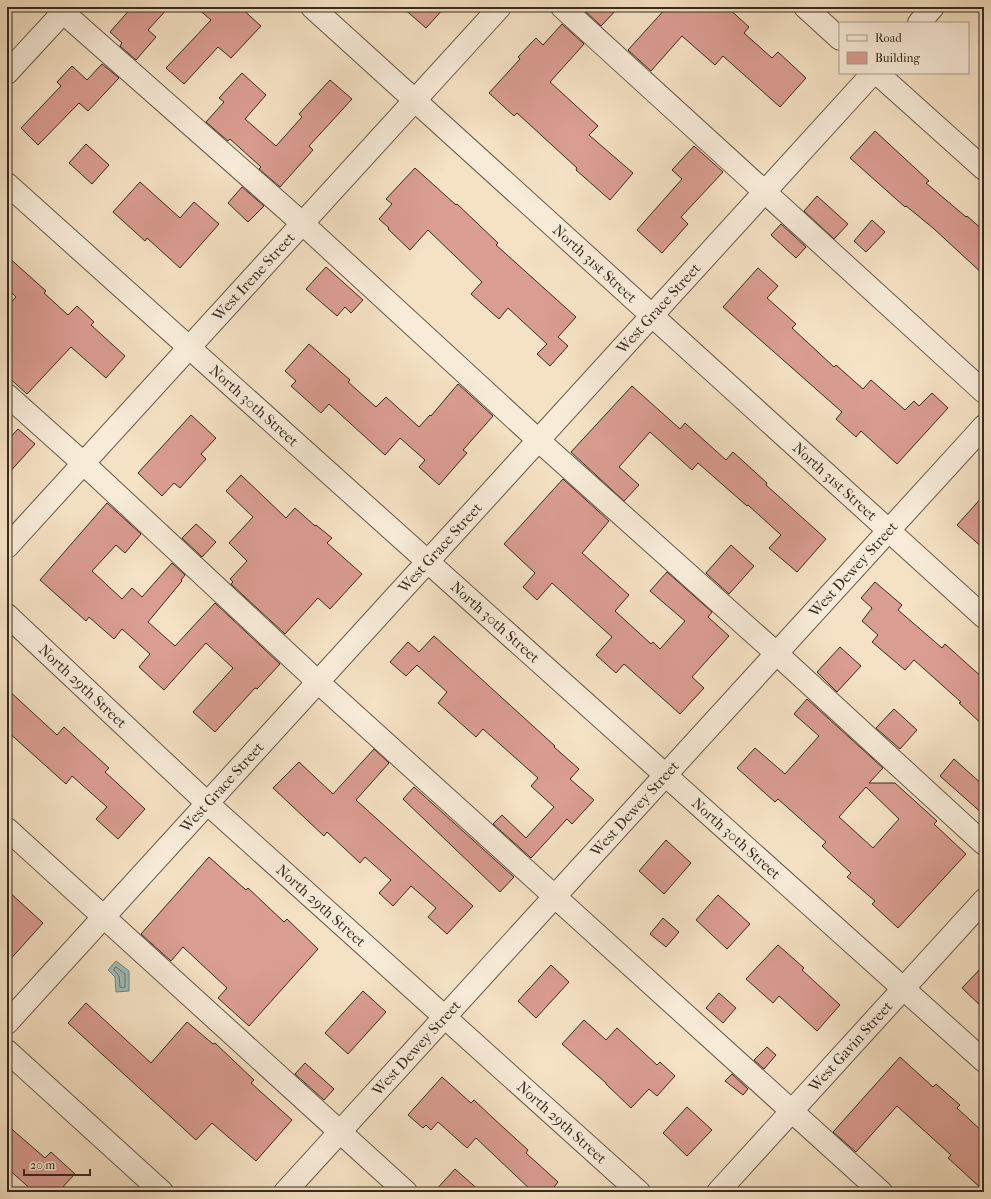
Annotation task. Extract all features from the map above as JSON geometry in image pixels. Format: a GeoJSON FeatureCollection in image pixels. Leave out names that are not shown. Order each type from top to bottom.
{"type":"FeatureCollection","features":[{"type":"Feature","properties":{"kind":"street","name":"North 31st Street"},"geometry":{"type":"LineString","coordinates":[[312,7],[984,617]]}},
{"type":"Feature","properties":{"kind":"street","name":"West Irene Street"},"geometry":{"type":"LineString","coordinates":[[7,547],[500,7]]}},
{"type":"Feature","properties":{"kind":"street"},"geometry":{"type":"LineString","coordinates":[[562,7],[984,392]]}},
{"type":"Feature","properties":{"kind":"street"},"geometry":{"type":"LineString","coordinates":[[805,7],[839,38]]}},
{"type":"Feature","properties":{"kind":"street"},"geometry":{"type":"LineString","coordinates":[[920,22],[933,7]]}},
{"type":"Feature","properties":{"kind":"street"},"geometry":{"type":"LineString","coordinates":[[7,73],[63,9],[302,223],[538,440],[776,653],[984,844]]}},
{"type":"Feature","properties":{"kind":"street","name":"West Grace Street"},"geometry":{"type":"LineString","coordinates":[[7,1023],[872,74]]}},
{"type":"Feature","properties":{"kind":"street"},"geometry":{"type":"LineString","coordinates":[[878,74],[984,169]]}},
{"type":"Feature","properties":{"kind":"street","name":"North 30th Street"},"geometry":{"type":"LineString","coordinates":[[7,184],[984,1061]]}},
{"type":"Feature","properties":{"kind":"street"},"geometry":{"type":"LineString","coordinates":[[7,395],[83,463],[318,682],[881,1192]]}},
{"type":"Feature","properties":{"kind":"street","name":"West Dewey Street"},"geometry":{"type":"LineString","coordinates":[[286,1192],[984,426]]}},
{"type":"Feature","properties":{"kind":"street","name":"North 29th Street"},"geometry":{"type":"LineString","coordinates":[[7,615],[207,803],[639,1192]]}},
{"type":"Feature","properties":{"kind":"street"},"geometry":{"type":"LineString","coordinates":[[7,829],[406,1192]]}},
{"type":"Feature","properties":{"kind":"street","name":"West Gavin Street"},"geometry":{"type":"LineString","coordinates":[[718,1192],[984,900]]}},
{"type":"Feature","properties":{"kind":"street"},"geometry":{"type":"LineString","coordinates":[[7,1051],[162,1192]]}},
{"type":"Feature","properties":{"kind":"water"},"geometry":{"type":"Polygon","coordinates":[[[116,961],[129,971],[129,991],[116,992],[115,977],[108,970],[116,961]]]}},
{"type":"Feature","properties":{"kind":"building"},"geometry":{"type":"Polygon","coordinates":[[[132,7],[169,7],[148,30],[156,37],[136,60],[120,46],[122,43],[110,32],[132,7]]]}},
{"type":"Feature","properties":{"kind":"building"},"geometry":{"type":"Polygon","coordinates":[[[196,7],[240,7],[261,26],[231,58],[218,47],[184,84],[166,68],[211,20],[196,7]]]}},
{"type":"Feature","properties":{"kind":"building"},"geometry":{"type":"Polygon","coordinates":[[[402,7],[445,7],[426,28],[402,7]]]}},
{"type":"Feature","properties":{"kind":"building"},"geometry":{"type":"Polygon","coordinates":[[[581,7],[619,7],[601,26],[581,7]]]}},
{"type":"Feature","properties":{"kind":"building"},"geometry":{"type":"Polygon","coordinates":[[[667,7],[727,7],[749,27],[744,33],[772,58],[778,52],[806,78],[780,107],[723,56],[715,65],[682,36],[651,71],[628,50],[667,7]]]}},
{"type":"Feature","properties":{"kind":"building"},"geometry":{"type":"Polygon","coordinates":[[[562,24],[584,44],[550,82],[598,126],[589,135],[633,173],[610,200],[576,170],[577,168],[517,113],[514,116],[489,93],[520,59],[518,57],[536,38],[543,45],[562,24]]]}},
{"type":"Feature","properties":{"kind":"building"},"geometry":{"type":"Polygon","coordinates":[[[102,64],[119,78],[88,111],[79,103],[38,145],[21,128],[61,86],[57,82],[72,66],[87,80],[102,64]]]}},
{"type":"Feature","properties":{"kind":"building"},"geometry":{"type":"Polygon","coordinates":[[[242,73],[266,95],[245,119],[276,146],[302,117],[299,114],[330,80],[352,99],[309,146],[313,150],[280,187],[259,169],[261,167],[230,139],[228,141],[206,122],[224,102],[219,98],[242,73]]]}},
{"type":"Feature","properties":{"kind":"building"},"geometry":{"type":"Polygon","coordinates":[[[875,131],[929,181],[926,183],[984,231],[984,275],[933,228],[906,206],[905,207],[850,158],[875,131]]]}},
{"type":"Feature","properties":{"kind":"building"},"geometry":{"type":"Polygon","coordinates":[[[86,144],[109,165],[92,184],[69,163],[86,144]]]}},
{"type":"Feature","properties":{"kind":"building"},"geometry":{"type":"Polygon","coordinates":[[[694,146],[723,172],[681,217],[688,224],[662,253],[637,230],[682,179],[672,170],[694,146]]]}},
{"type":"Feature","properties":{"kind":"building"},"geometry":{"type":"Polygon","coordinates":[[[415,168],[456,205],[457,204],[498,243],[496,245],[576,317],[558,337],[568,346],[550,366],[537,354],[547,344],[508,308],[499,319],[471,294],[482,282],[428,230],[410,250],[379,219],[392,204],[386,199],[415,168]]]}},
{"type":"Feature","properties":{"kind":"building"},"geometry":{"type":"Polygon","coordinates":[[[140,182],[180,218],[194,202],[219,224],[180,268],[147,238],[145,241],[113,212],[140,182]]]}},
{"type":"Feature","properties":{"kind":"building"},"geometry":{"type":"Polygon","coordinates":[[[242,187],[264,206],[248,222],[228,203],[242,187]]]}},
{"type":"Feature","properties":{"kind":"building"},"geometry":{"type":"Polygon","coordinates":[[[817,196],[848,224],[834,239],[804,211],[817,196]]]}},
{"type":"Feature","properties":{"kind":"building"},"geometry":{"type":"Polygon","coordinates":[[[872,220],[885,232],[866,252],[854,241],[872,220]]]}},
{"type":"Feature","properties":{"kind":"building"},"geometry":{"type":"Polygon","coordinates":[[[781,224],[806,247],[796,258],[771,235],[781,224]]]}},
{"type":"Feature","properties":{"kind":"building"},"geometry":{"type":"Polygon","coordinates":[[[7,256],[46,291],[44,293],[68,315],[77,306],[94,322],[91,325],[125,356],[106,378],[71,347],[27,394],[7,376],[7,307],[16,297],[7,288],[7,256]]]}},
{"type":"Feature","properties":{"kind":"building"},"geometry":{"type":"Polygon","coordinates":[[[326,267],[363,300],[351,313],[345,307],[337,316],[306,289],[326,267]]]}},
{"type":"Feature","properties":{"kind":"building"},"geometry":{"type":"Polygon","coordinates":[[[758,268],[778,286],[767,298],[796,324],[792,328],[834,367],[836,365],[863,389],[871,380],[905,410],[914,401],[919,406],[932,393],[948,408],[897,464],[861,431],[856,437],[836,419],[842,412],[723,307],[758,268]]]}},
{"type":"Feature","properties":{"kind":"building"},"geometry":{"type":"Polygon","coordinates":[[[309,344],[350,380],[348,382],[376,407],[386,397],[419,427],[430,415],[431,416],[458,384],[493,416],[463,450],[467,453],[439,485],[419,467],[425,460],[400,438],[385,455],[329,404],[321,413],[291,386],[296,381],[285,371],[309,344]]]}},
{"type":"Feature","properties":{"kind":"building"},"geometry":{"type":"Polygon","coordinates":[[[632,386],[680,429],[685,423],[726,460],[733,452],[767,483],[766,485],[826,539],[797,572],[769,548],[781,535],[698,463],[692,470],[650,432],[619,467],[639,485],[624,501],[571,452],[632,386]]]}},
{"type":"Feature","properties":{"kind":"building"},"geometry":{"type":"Polygon","coordinates":[[[191,415],[216,438],[201,454],[206,459],[180,488],[174,483],[162,496],[138,473],[191,415]]]}},
{"type":"Feature","properties":{"kind":"building"},"geometry":{"type":"Polygon","coordinates":[[[18,429],[35,444],[7,475],[7,441],[18,429]]]}},
{"type":"Feature","properties":{"kind":"building"},"geometry":{"type":"Polygon","coordinates":[[[241,475],[286,518],[295,508],[315,526],[316,525],[332,538],[327,543],[362,574],[330,609],[318,598],[285,634],[231,584],[233,582],[230,579],[247,561],[229,543],[253,517],[226,491],[241,475]]]}},
{"type":"Feature","properties":{"kind":"building"},"geometry":{"type":"Polygon","coordinates":[[[563,479],[609,521],[582,553],[629,595],[615,611],[651,644],[653,642],[660,649],[685,621],[650,591],[667,572],[712,612],[708,617],[729,636],[692,677],[704,688],[680,714],[624,664],[616,673],[596,655],[612,637],[552,583],[537,600],[523,587],[535,573],[504,544],[563,479]]]}},
{"type":"Feature","properties":{"kind":"building"},"geometry":{"type":"Polygon","coordinates":[[[984,495],[984,549],[957,525],[984,495]]]}},
{"type":"Feature","properties":{"kind":"building"},"geometry":{"type":"Polygon","coordinates":[[[107,503],[141,534],[125,553],[116,545],[92,571],[122,599],[132,588],[142,597],[172,563],[185,575],[181,580],[182,581],[148,622],[175,646],[215,603],[280,664],[257,689],[255,688],[215,732],[193,712],[233,668],[206,643],[164,690],[139,667],[150,654],[122,629],[114,639],[89,617],[86,621],[40,580],[107,503]]]}},
{"type":"Feature","properties":{"kind":"building"},"geometry":{"type":"Polygon","coordinates":[[[196,524],[216,542],[202,557],[182,538],[196,524]]]}},
{"type":"Feature","properties":{"kind":"building"},"geometry":{"type":"Polygon","coordinates":[[[731,545],[754,566],[729,594],[706,573],[731,545]]]}},
{"type":"Feature","properties":{"kind":"building"},"geometry":{"type":"Polygon","coordinates":[[[875,582],[902,605],[898,610],[942,648],[945,644],[984,679],[984,726],[959,703],[961,702],[914,660],[905,670],[872,642],[878,635],[862,621],[872,608],[861,598],[875,582]]]}},
{"type":"Feature","properties":{"kind":"building"},"geometry":{"type":"Polygon","coordinates":[[[434,636],[579,769],[570,779],[594,800],[572,824],[567,819],[531,858],[493,824],[502,815],[526,838],[554,807],[531,786],[538,778],[483,729],[476,737],[438,703],[447,692],[417,665],[406,676],[390,662],[408,642],[419,652],[434,636]]]}},
{"type":"Feature","properties":{"kind":"building"},"geometry":{"type":"Polygon","coordinates":[[[840,647],[861,666],[837,692],[817,672],[840,647]]]}},
{"type":"Feature","properties":{"kind":"building"},"geometry":{"type":"Polygon","coordinates":[[[7,689],[57,735],[64,727],[109,768],[105,772],[145,809],[118,839],[96,819],[107,807],[72,776],[66,784],[7,731],[7,689]]]}},
{"type":"Feature","properties":{"kind":"building"},"geometry":{"type":"Polygon","coordinates":[[[807,699],[883,768],[869,783],[895,783],[937,821],[934,824],[966,854],[898,928],[872,904],[875,901],[847,877],[851,873],[822,846],[826,842],[778,799],[775,802],[737,768],[755,748],[785,774],[819,736],[794,714],[807,699]],[[866,787],[839,817],[873,848],[899,819],[866,787]]]}},
{"type":"Feature","properties":{"kind":"building"},"geometry":{"type":"Polygon","coordinates":[[[894,709],[917,730],[900,749],[876,728],[894,709]]]}},
{"type":"Feature","properties":{"kind":"building"},"geometry":{"type":"Polygon","coordinates":[[[374,749],[389,763],[356,800],[473,906],[447,934],[428,917],[436,908],[411,886],[393,906],[379,893],[391,880],[365,857],[360,863],[327,832],[324,836],[273,788],[299,762],[333,794],[374,749]]]}},
{"type":"Feature","properties":{"kind":"building"},"geometry":{"type":"Polygon","coordinates":[[[954,759],[984,786],[984,815],[940,776],[954,759]]]}},
{"type":"Feature","properties":{"kind":"building"},"geometry":{"type":"Polygon","coordinates":[[[414,787],[514,877],[500,892],[403,799],[414,787]]]}},
{"type":"Feature","properties":{"kind":"building"},"geometry":{"type":"Polygon","coordinates":[[[666,840],[691,863],[664,894],[639,871],[666,840]]]}},
{"type":"Feature","properties":{"kind":"building"},"geometry":{"type":"Polygon","coordinates":[[[209,857],[246,890],[248,888],[284,922],[287,919],[318,949],[249,1026],[218,998],[227,988],[183,947],[171,961],[141,934],[209,857]]]}},
{"type":"Feature","properties":{"kind":"building"},"geometry":{"type":"Polygon","coordinates":[[[7,890],[43,923],[7,963],[7,890]]]}},
{"type":"Feature","properties":{"kind":"building"},"geometry":{"type":"Polygon","coordinates":[[[718,895],[750,924],[727,949],[696,920],[718,895]]]}},
{"type":"Feature","properties":{"kind":"building"},"geometry":{"type":"Polygon","coordinates":[[[663,918],[679,932],[666,947],[650,934],[663,918]]]}},
{"type":"Feature","properties":{"kind":"building"},"geometry":{"type":"Polygon","coordinates":[[[778,945],[804,968],[802,970],[840,1005],[817,1031],[779,996],[773,1003],[746,979],[778,945]]]}},
{"type":"Feature","properties":{"kind":"building"},"geometry":{"type":"Polygon","coordinates":[[[551,965],[569,982],[536,1018],[518,1001],[551,965]]]}},
{"type":"Feature","properties":{"kind":"building"},"geometry":{"type":"Polygon","coordinates":[[[984,965],[984,1009],[962,988],[984,965]]]}},
{"type":"Feature","properties":{"kind":"building"},"geometry":{"type":"Polygon","coordinates":[[[363,991],[386,1012],[348,1054],[325,1033],[363,991]]]}},
{"type":"Feature","properties":{"kind":"building"},"geometry":{"type":"Polygon","coordinates":[[[719,993],[736,1008],[723,1023],[706,1008],[719,993]]]}},
{"type":"Feature","properties":{"kind":"building"},"geometry":{"type":"Polygon","coordinates":[[[86,1003],[151,1063],[187,1022],[213,1044],[215,1043],[254,1080],[251,1083],[292,1120],[256,1161],[212,1123],[196,1140],[68,1023],[86,1003]]]}},
{"type":"Feature","properties":{"kind":"building"},"geometry":{"type":"Polygon","coordinates":[[[584,1020],[606,1040],[617,1028],[657,1065],[660,1062],[675,1076],[657,1096],[649,1089],[631,1108],[606,1083],[562,1044],[584,1020]]]}},
{"type":"Feature","properties":{"kind":"building"},"geometry":{"type":"Polygon","coordinates":[[[767,1047],[776,1055],[764,1069],[754,1060],[767,1047]]]}},
{"type":"Feature","properties":{"kind":"building"},"geometry":{"type":"Polygon","coordinates":[[[900,1057],[933,1087],[936,1084],[960,1105],[957,1108],[984,1133],[984,1191],[948,1158],[951,1155],[897,1106],[856,1152],[833,1132],[900,1057]]]}},
{"type":"Feature","properties":{"kind":"building"},"geometry":{"type":"Polygon","coordinates":[[[305,1063],[334,1089],[324,1100],[295,1074],[305,1063]]]}},
{"type":"Feature","properties":{"kind":"building"},"geometry":{"type":"Polygon","coordinates":[[[732,1074],[748,1089],[743,1095],[725,1081],[732,1074]]]}},
{"type":"Feature","properties":{"kind":"building"},"geometry":{"type":"Polygon","coordinates":[[[442,1077],[471,1103],[474,1100],[528,1150],[526,1153],[558,1182],[550,1192],[533,1192],[476,1138],[467,1148],[438,1122],[431,1130],[426,1125],[423,1128],[408,1115],[442,1077]]]}},
{"type":"Feature","properties":{"kind":"building"},"geometry":{"type":"Polygon","coordinates":[[[687,1107],[712,1130],[687,1156],[663,1133],[687,1107]]]}},
{"type":"Feature","properties":{"kind":"building"},"geometry":{"type":"Polygon","coordinates":[[[7,1125],[45,1158],[51,1152],[75,1174],[58,1192],[34,1192],[7,1168],[7,1125]]]}},
{"type":"Feature","properties":{"kind":"building"},"geometry":{"type":"Polygon","coordinates":[[[455,1169],[481,1192],[434,1192],[455,1169]]]}}]}
